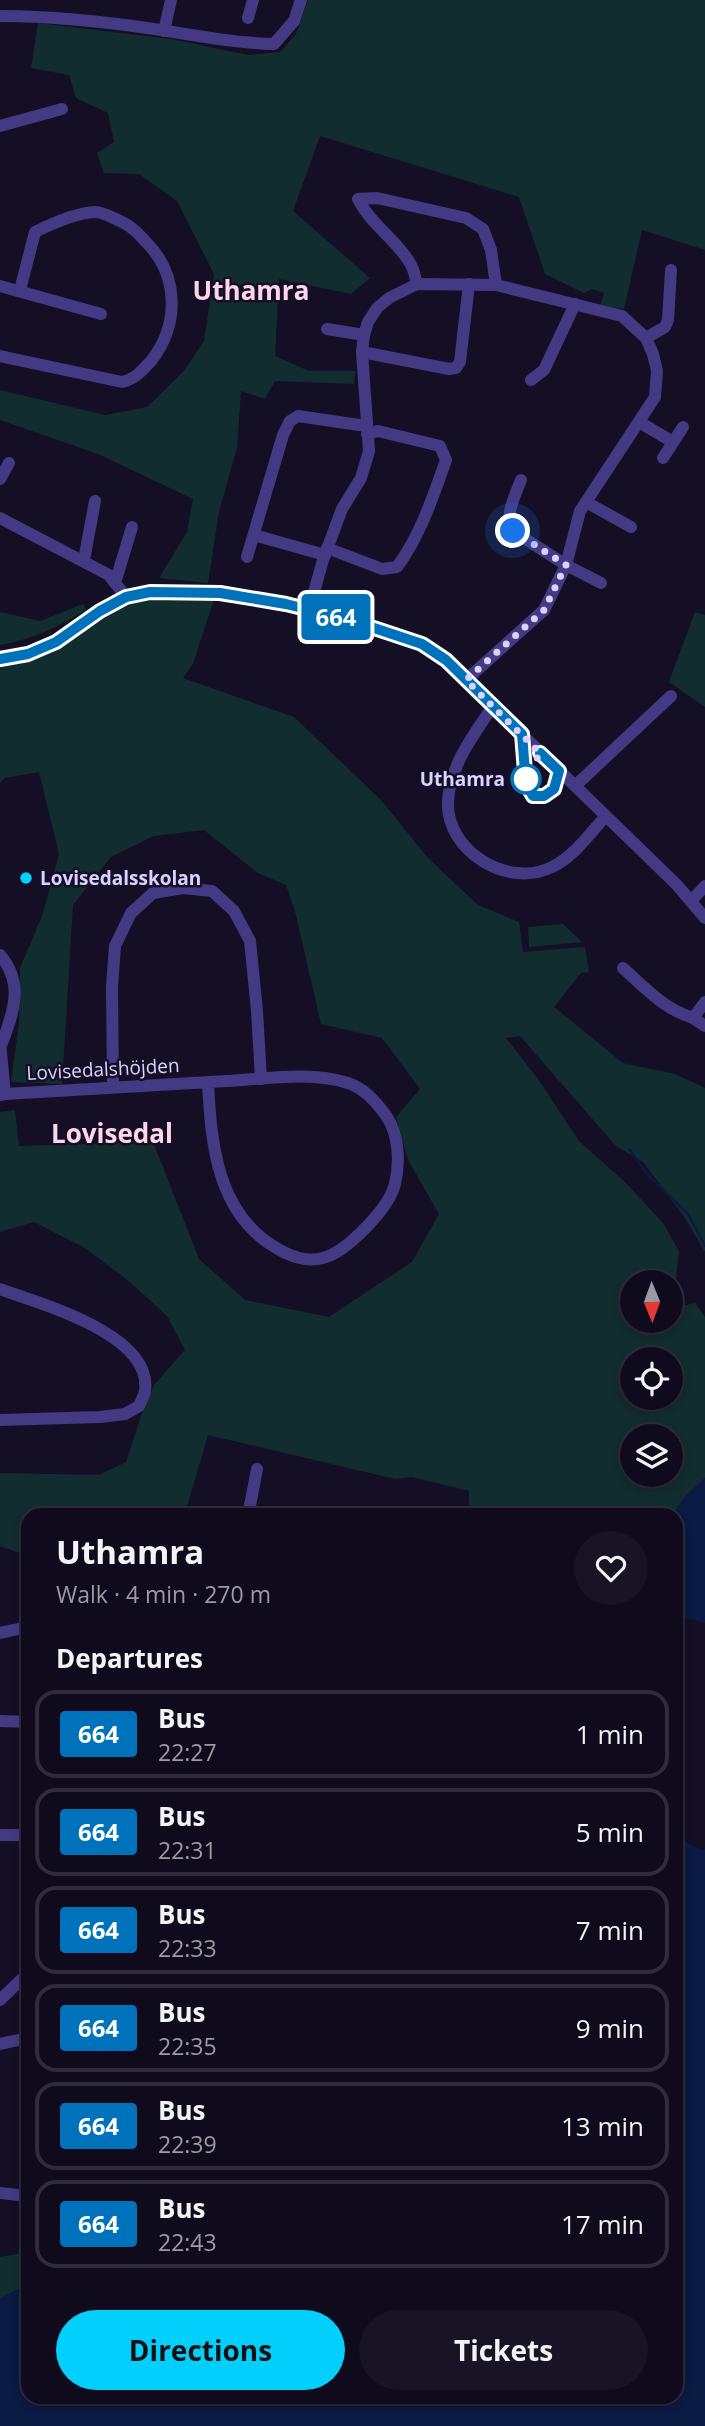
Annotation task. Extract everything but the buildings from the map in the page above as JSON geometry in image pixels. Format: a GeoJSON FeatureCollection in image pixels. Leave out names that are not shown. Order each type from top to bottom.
{"type":"FeatureCollection","features":[{"type":"Feature","properties":{"kind":"street"},"geometry":{"type":"LineString","coordinates":[[248,18],[253,0]]}},
{"type":"Feature","properties":{"kind":"street"},"geometry":{"type":"LineString","coordinates":[[0,16],[39,16],[242,43],[274,44],[295,22],[301,0]]}},
{"type":"Feature","properties":{"kind":"street"},"geometry":{"type":"LineString","coordinates":[[164,31],[171,4]]}},
{"type":"Feature","properties":{"kind":"street"},"geometry":{"type":"LineString","coordinates":[[0,126],[62,109]]}},
{"type":"Feature","properties":{"kind":"street"},"geometry":{"type":"LineString","coordinates":[[417,284],[412,265],[365,215],[358,199],[377,198],[466,218],[483,229],[491,250],[496,285]]}},
{"type":"Feature","properties":{"kind":"street"},"geometry":{"type":"LineString","coordinates":[[0,356],[122,382],[131,380],[141,372],[160,350],[169,330],[172,307],[170,281],[163,261],[130,226],[97,212],[57,221],[35,232],[20,290]]}},
{"type":"Feature","properties":{"kind":"street"},"geometry":{"type":"LineString","coordinates":[[646,338],[665,327],[668,320],[671,270]]}},
{"type":"Feature","properties":{"kind":"street"},"geometry":{"type":"LineString","coordinates":[[309,610],[342,509],[361,478],[369,451],[362,352],[368,322],[377,307],[417,284],[469,284],[496,285],[622,316],[646,338],[653,354],[657,371],[655,397],[580,511],[566,565],[544,610],[466,680]]}},
{"type":"Feature","properties":{"kind":"street"},"geometry":{"type":"LineString","coordinates":[[362,352],[449,369],[456,368],[460,362],[469,284]]}},
{"type":"Feature","properties":{"kind":"street"},"geometry":{"type":"LineString","coordinates":[[0,286],[101,314]]}},
{"type":"Feature","properties":{"kind":"street"},"geometry":{"type":"LineString","coordinates":[[531,380],[544,370],[575,304]]}},
{"type":"Feature","properties":{"kind":"street"},"geometry":{"type":"LineString","coordinates":[[327,329],[364,335]]}},
{"type":"Feature","properties":{"kind":"street"},"geometry":{"type":"LineString","coordinates":[[247,557],[283,435],[290,421],[298,416],[440,446],[446,460],[431,502],[407,553],[397,567],[382,569],[254,535]]}},
{"type":"Feature","properties":{"kind":"street"},"geometry":{"type":"LineString","coordinates":[[639,422],[673,442]]}},
{"type":"Feature","properties":{"kind":"street"},"geometry":{"type":"LineString","coordinates":[[663,458],[683,427]]}},
{"type":"Feature","properties":{"kind":"street"},"geometry":{"type":"LineString","coordinates":[[0,479],[9,463]]}},
{"type":"Feature","properties":{"kind":"street"},"geometry":{"type":"LineString","coordinates":[[521,480],[509,516],[509,525],[513,531],[566,565],[601,583]]}},
{"type":"Feature","properties":{"kind":"street"},"geometry":{"type":"LineString","coordinates":[[84,561],[95,501]]}},
{"type":"Feature","properties":{"kind":"street"},"geometry":{"type":"LineString","coordinates":[[586,502],[631,527]]}},
{"type":"Feature","properties":{"kind":"street"},"geometry":{"type":"LineString","coordinates":[[0,518],[109,575],[126,597]]}},
{"type":"Feature","properties":{"kind":"street"},"geometry":{"type":"LineString","coordinates":[[115,583],[132,527]]}},
{"type":"Feature","properties":{"kind":"street"},"geometry":{"type":"LineString","coordinates":[[0,659],[28,654],[56,642],[100,611],[126,597],[150,592],[220,593],[309,610],[347,619],[422,644],[446,660],[677,885],[705,918]]}},
{"type":"Feature","properties":{"kind":"street"},"geometry":{"type":"LineString","coordinates":[[575,786],[671,696]]}},
{"type":"Feature","properties":{"kind":"street"},"geometry":{"type":"LineString","coordinates":[[493,706],[471,739],[452,779],[448,803],[452,828],[466,848],[486,863],[506,871],[527,873],[551,868],[569,856],[606,816]]}},
{"type":"Feature","properties":{"kind":"street"},"geometry":{"type":"LineString","coordinates":[[691,901],[705,886]]}},
{"type":"Feature","properties":{"kind":"street"},"geometry":{"type":"LineString","coordinates":[[113,1087],[112,988],[116,946],[131,913],[153,893],[183,888],[212,891],[234,911],[250,941],[261,1079]]}},
{"type":"Feature","properties":{"kind":"street"},"geometry":{"type":"LineString","coordinates":[[0,955],[10,967],[16,992],[10,1021],[1,1042],[2,1094]]}},
{"type":"Feature","properties":{"kind":"street"},"geometry":{"type":"LineString","coordinates":[[623,968],[661,1003],[705,1026]]}},
{"type":"Feature","properties":{"kind":"street"},"geometry":{"type":"LineString","coordinates":[[693,1018],[705,1002]]}},
{"type":"Feature","properties":{"kind":"street","name":"Lovisedalshöjden"},"geometry":{"type":"LineString","coordinates":[[2,1094],[113,1087],[315,1076],[351,1083],[377,1102],[393,1126],[398,1157],[395,1186],[378,1213],[348,1246],[323,1258],[296,1259],[267,1243],[238,1216],[219,1175],[208,1082]]}},
{"type":"Feature","properties":{"kind":"street"},"geometry":{"type":"LineString","coordinates":[[0,1289],[101,1328],[127,1347],[143,1371],[145,1390],[139,1406],[125,1414],[0,1420]]}},
{"type":"Feature","properties":{"kind":"street"},"geometry":{"type":"LineString","coordinates":[[250,1508],[257,1469]]}},
{"type":"Feature","properties":{"kind":"street"},"geometry":{"type":"LineString","coordinates":[[0,1633],[21,1628]]}},
{"type":"Feature","properties":{"kind":"street"},"geometry":{"type":"LineString","coordinates":[[0,1721],[21,1722]]}},
{"type":"Feature","properties":{"kind":"street"},"geometry":{"type":"LineString","coordinates":[[0,1835],[21,1835]]}},
{"type":"Feature","properties":{"kind":"street"},"geometry":{"type":"LineString","coordinates":[[0,2000],[21,1980]]}},
{"type":"Feature","properties":{"kind":"street"},"geometry":{"type":"LineString","coordinates":[[3,2044],[21,2040]]}},
{"type":"Feature","properties":{"kind":"street"},"geometry":{"type":"LineString","coordinates":[[0,2193],[21,2195]]}},
{"type":"Feature","properties":{"kind":"green space"},"geometry":{"type":"Polygon","coordinates":[[[308,0],[705,0],[705,250],[642,230],[624,309],[600,305],[604,293],[592,289],[584,293],[545,274],[519,197],[320,136],[293,211],[370,278],[351,294],[279,279],[275,356],[309,371],[355,371],[354,384],[275,381],[265,399],[241,391],[237,448],[219,512],[208,583],[159,578],[187,532],[193,499],[98,454],[0,420],[0,390],[105,415],[147,407],[183,372],[204,341],[214,274],[177,201],[139,174],[104,173],[97,153],[114,142],[108,113],[76,98],[69,75],[31,68],[38,23],[171,39],[248,55],[280,52],[296,34],[308,0]]]}},
{"type":"Feature","properties":{"kind":"green space"},"geometry":{"type":"Polygon","coordinates":[[[215,596],[193,664],[183,678],[294,717],[381,800],[427,857],[478,905],[519,922],[523,952],[585,947],[589,972],[581,973],[554,1007],[623,1063],[675,1074],[705,1088],[705,1252],[685,1218],[643,1162],[616,1146],[520,1036],[506,1038],[538,1079],[579,1141],[626,1183],[663,1223],[679,1251],[677,1270],[620,1270],[620,1334],[682,1334],[683,1306],[695,1303],[705,1317],[705,1478],[678,1508],[469,1508],[469,1491],[412,1477],[395,1479],[208,1435],[187,1508],[21,1508],[21,1554],[0,1546],[0,1473],[99,1475],[126,1462],[154,1385],[185,1350],[167,1316],[130,1282],[85,1248],[34,1222],[0,1232],[0,1112],[15,1110],[19,1146],[153,1142],[199,1259],[245,1300],[329,1317],[412,1262],[439,1214],[408,1160],[396,1117],[420,1089],[382,1038],[321,1024],[295,911],[286,885],[258,873],[204,830],[154,836],[111,857],[73,905],[62,1084],[11,1082],[19,1023],[20,968],[42,916],[59,854],[39,772],[5,778],[0,783],[0,666],[48,652],[77,637],[116,611],[139,601],[215,596]]]}},
{"type":"Feature","properties":{"kind":"green space"},"geometry":{"type":"Polygon","coordinates":[[[83,604],[86,610],[56,627],[23,640],[0,645],[0,612],[40,621],[83,604]]]}},
{"type":"Feature","properties":{"kind":"green space"},"geometry":{"type":"Polygon","coordinates":[[[695,612],[705,615],[705,707],[669,682],[695,612]]]}},
{"type":"Feature","properties":{"kind":"green space"},"geometry":{"type":"Polygon","coordinates":[[[563,924],[582,942],[529,947],[528,927],[563,924]]]}},
{"type":"Feature","properties":{"kind":"green space"},"geometry":{"type":"Polygon","coordinates":[[[21,2253],[21,2288],[0,2299],[0,2257],[21,2253]]]}},
{"type":"Feature","properties":{"kind":"water"},"geometry":{"type":"Polygon","coordinates":[[[705,1478],[705,1623],[683,1617],[683,1508],[677,1508],[705,1478]]]}},
{"type":"Feature","properties":{"kind":"water"},"geometry":{"type":"Polygon","coordinates":[[[683,1841],[703,1850],[705,1848],[705,2426],[0,2426],[0,2299],[21,2288],[21,2404],[683,2404],[683,1841]]]}},
{"type":"Feature","properties":{"kind":"waterway"},"geometry":{"type":"LineString","coordinates":[[630,1150],[648,1175],[688,1214],[705,1246]]}},
{"type":"Feature","properties":{"kind":"bus line","name":"664"},"geometry":{"type":"LineString","coordinates":[[0,659],[28,654],[56,642],[100,611],[126,597],[150,592],[220,593],[286,604],[347,619],[422,644],[446,660],[522,734],[526,784],[533,796],[544,796],[554,789],[559,771],[540,753]]}},
{"type":"Feature","properties":{"kind":"place","name":"Uthamra"},"geometry":{"type":"Point","coordinates":[526,779]}},
{"type":"Feature","properties":{"kind":"place","name":"Lovisedalsskolan"},"geometry":{"type":"Point","coordinates":[26,878]}},
{"type":"Feature","properties":{"kind":"district","name":"Uthamra"},"geometry":{"type":"Point","coordinates":[251,291]}},
{"type":"Feature","properties":{"kind":"district","name":"Lovisedal"},"geometry":{"type":"Point","coordinates":[112,1134]}},
{"type":"Feature","properties":{"kind":"route"},"geometry":{"type":"LineString","coordinates":[[513,531],[566,565],[544,610],[466,680],[540,753],[526,779]]}}]}
